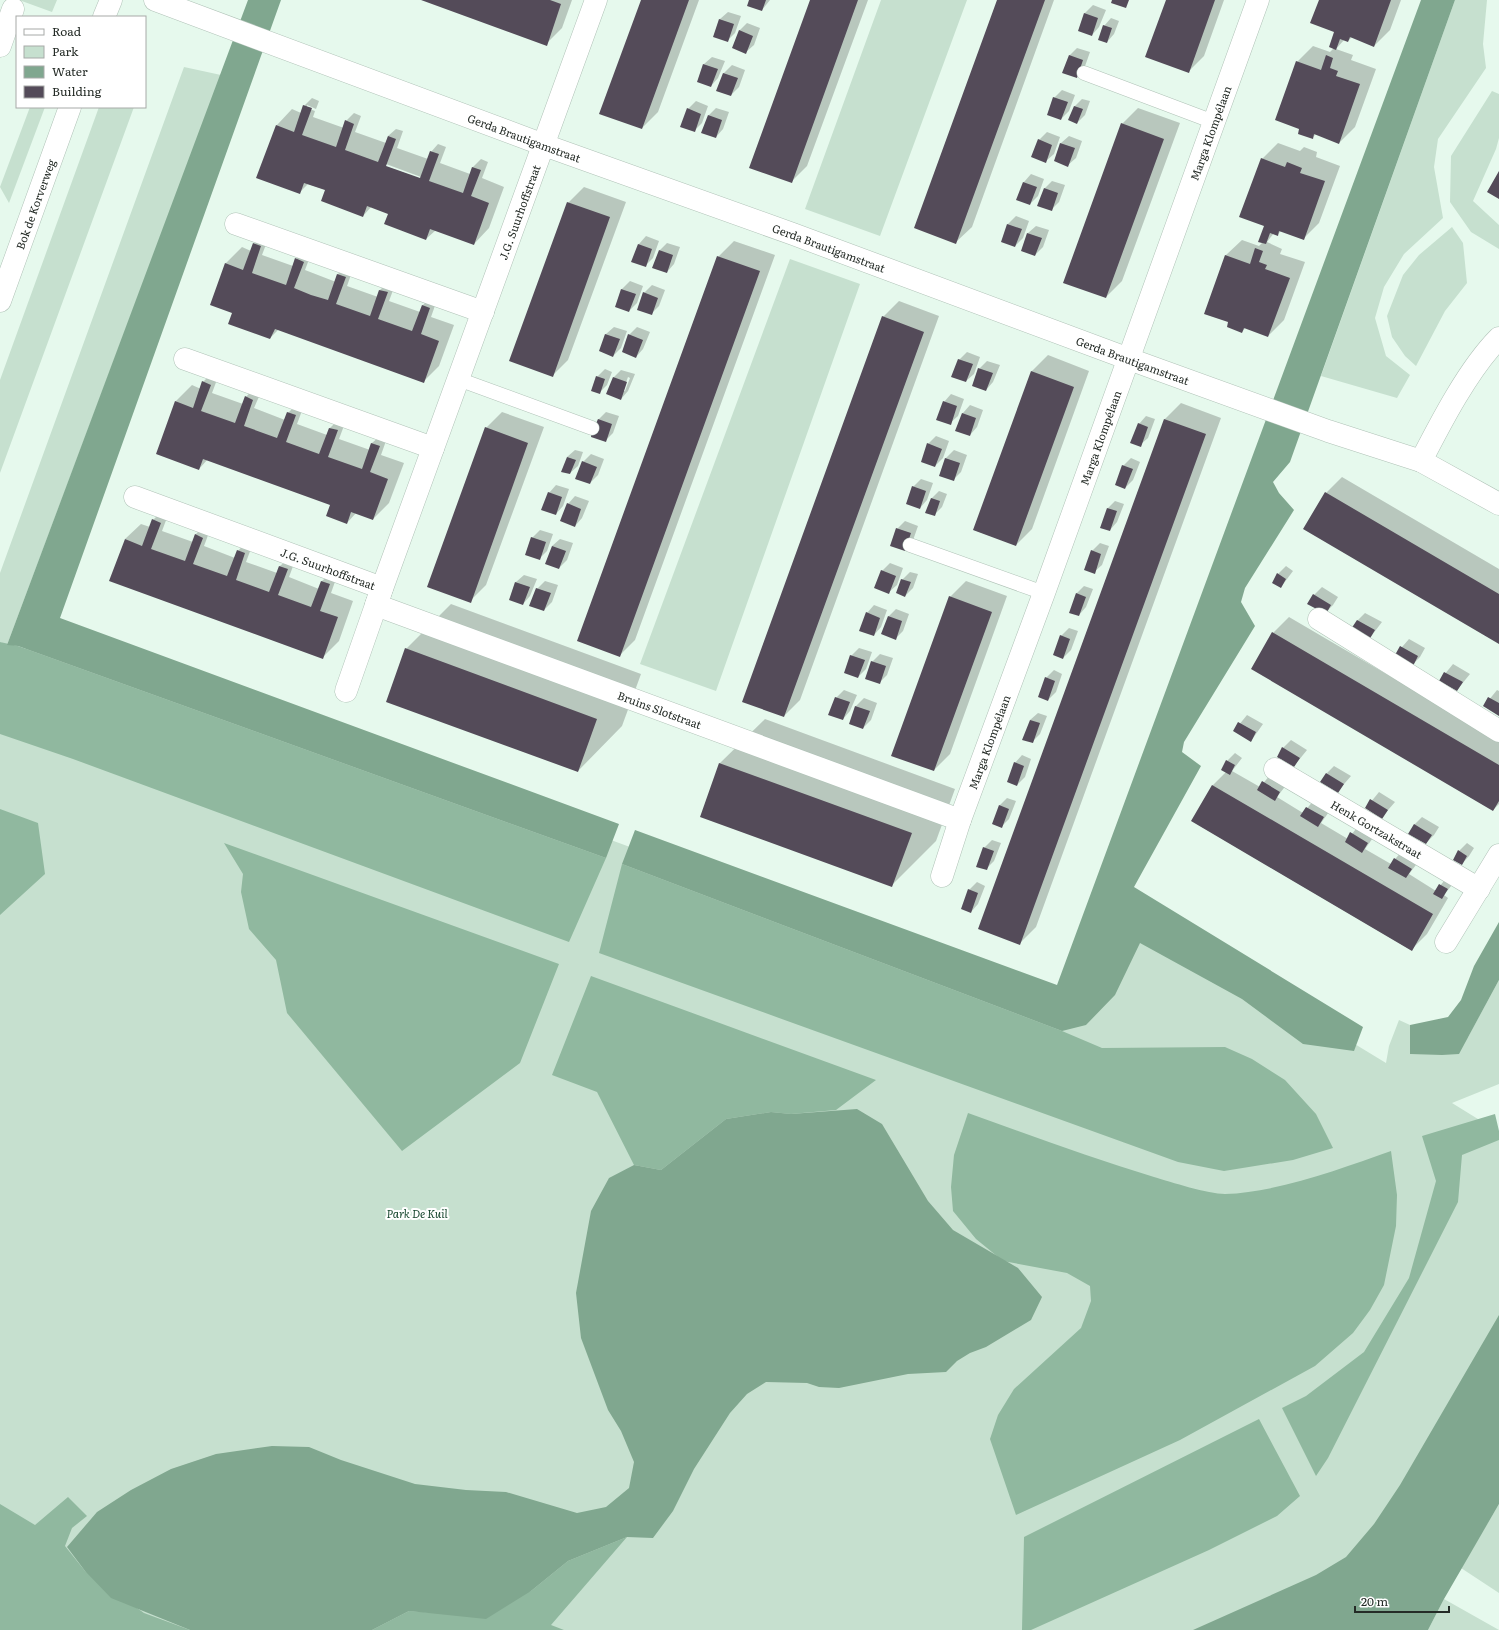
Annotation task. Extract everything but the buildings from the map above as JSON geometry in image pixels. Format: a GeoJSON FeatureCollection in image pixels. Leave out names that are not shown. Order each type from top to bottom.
{"type":"FeatureCollection","features":[{"type":"Feature","properties":{"kind":"street"},"geometry":{"type":"LineString","coordinates":[[104,16],[111,0]]}},
{"type":"Feature","properties":{"kind":"street","name":"Gerda Brautigamstraat"},"geometry":{"type":"LineString","coordinates":[[155,0],[205,20],[544,145],[793,234],[1129,359],[1328,431],[1421,461],[1499,504]]}},
{"type":"Feature","properties":{"kind":"street","name":"J.G. Suurhoffstraat"},"geometry":{"type":"LineString","coordinates":[[135,497],[382,588],[484,312],[596,0]]}},
{"type":"Feature","properties":{"kind":"street","name":"Marga Klompélaan"},"geometry":{"type":"LineString","coordinates":[[942,876],[960,820],[1044,593],[1258,0]]}},
{"type":"Feature","properties":{"kind":"street"},"geometry":{"type":"LineString","coordinates":[[0,46],[13,9]]}},
{"type":"Feature","properties":{"kind":"street","name":"Bok de Korverweg"},"geometry":{"type":"LineString","coordinates":[[0,301],[70,108]]}},
{"type":"Feature","properties":{"kind":"street"},"geometry":{"type":"LineString","coordinates":[[236,224],[484,312]]}},
{"type":"Feature","properties":{"kind":"street"},"geometry":{"type":"LineString","coordinates":[[1421,461],[1441,423],[1482,357],[1499,338]]}},
{"type":"Feature","properties":{"kind":"street"},"geometry":{"type":"LineString","coordinates":[[185,359],[433,448]]}},
{"type":"Feature","properties":{"kind":"street"},"geometry":{"type":"LineString","coordinates":[[346,691],[382,588]]}},
{"type":"Feature","properties":{"kind":"street","name":"Bruins Slotstraat"},"geometry":{"type":"LineString","coordinates":[[382,588],[376,605],[960,820]]}},
{"type":"Feature","properties":{"kind":"street"},"geometry":{"type":"LineString","coordinates":[[1319,620],[1499,731]]}},
{"type":"Feature","properties":{"kind":"street","name":"Henk Gortzakstraat"},"geometry":{"type":"LineString","coordinates":[[1275,769],[1479,888]]}},
{"type":"Feature","properties":{"kind":"street"},"geometry":{"type":"LineString","coordinates":[[1446,942],[1499,855]]}},
{"type":"Feature","properties":{"kind":"lane"},"geometry":{"type":"LineString","coordinates":[[1084,73],[1214,122]]}},
{"type":"Feature","properties":{"kind":"lane"},"geometry":{"type":"LineString","coordinates":[[458,379],[592,428]]}},
{"type":"Feature","properties":{"kind":"lane"},"geometry":{"type":"LineString","coordinates":[[910,545],[1044,593]]}},
{"type":"Feature","properties":{"kind":"green space"},"geometry":{"type":"Polygon","coordinates":[[[19,0],[57,0],[52,12],[19,0]]]}},
{"type":"Feature","properties":{"kind":"green space"},"geometry":{"type":"Polygon","coordinates":[[[881,0],[967,0],[880,236],[805,209],[881,0]]]}},
{"type":"Feature","properties":{"kind":"green space"},"geometry":{"type":"Polygon","coordinates":[[[1455,0],[1487,0],[1483,44],[1486,68],[1438,139],[1434,167],[1443,218],[1404,254],[1384,287],[1375,318],[1386,356],[1410,375],[1397,398],[1321,376],[1455,0]]]}},
{"type":"Feature","properties":{"kind":"green space"},"geometry":{"type":"Polygon","coordinates":[[[184,67],[221,75],[7,645],[0,642],[0,573],[184,67]]]}},
{"type":"Feature","properties":{"kind":"green space"},"geometry":{"type":"Polygon","coordinates":[[[1492,91],[1499,94],[1499,138],[1496,149],[1473,201],[1499,225],[1499,249],[1471,232],[1450,202],[1451,156],[1492,91]]]}},
{"type":"Feature","properties":{"kind":"green space"},"geometry":{"type":"Polygon","coordinates":[[[30,108],[45,108],[9,203],[0,187],[30,108]]]}},
{"type":"Feature","properties":{"kind":"green space"},"geometry":{"type":"Polygon","coordinates":[[[99,108],[134,108],[0,473],[0,380],[99,108]]]}},
{"type":"Feature","properties":{"kind":"green space"},"geometry":{"type":"Polygon","coordinates":[[[1452,227],[1463,243],[1467,283],[1445,311],[1416,366],[1405,356],[1392,337],[1387,316],[1403,275],[1419,255],[1452,227]]]}},
{"type":"Feature","properties":{"kind":"green space"},"geometry":{"type":"Polygon","coordinates":[[[790,259],[860,284],[716,691],[640,664],[790,259]]]}},
{"type":"Feature","properties":{"kind":"green space","name":"Park De Kuil"},"geometry":{"type":"Polygon","coordinates":[[[35,627],[1068,1009],[1136,911],[1386,1063],[1389,1046],[1399,1020],[1410,1025],[1410,1054],[1468,1037],[1499,980],[1499,1084],[1452,1103],[1499,1132],[1499,1403],[1325,1630],[0,1630],[0,706],[35,627]]]}},
{"type":"Feature","properties":{"kind":"green space"},"geometry":{"type":"Polygon","coordinates":[[[1499,1504],[1499,1593],[1461,1568],[1499,1504]]]}},
{"type":"Feature","properties":{"kind":"green space"},"geometry":{"type":"Polygon","coordinates":[[[1444,1599],[1499,1630],[1428,1630],[1444,1599]]]}},
{"type":"Feature","properties":{"kind":"shaded area"},"geometry":{"type":"Polygon","coordinates":[[[0,642],[18,646],[606,858],[569,942],[73,759],[0,734],[0,642]]]}},
{"type":"Feature","properties":{"kind":"shaded area"},"geometry":{"type":"Polygon","coordinates":[[[0,809],[38,823],[45,874],[0,915],[0,809]]]}},
{"type":"Feature","properties":{"kind":"shaded area"},"geometry":{"type":"Polygon","coordinates":[[[224,843],[559,964],[520,1063],[402,1151],[287,1013],[276,960],[249,929],[241,892],[243,874],[224,843]]]}},
{"type":"Feature","properties":{"kind":"shaded area"},"geometry":{"type":"Polygon","coordinates":[[[622,864],[1062,1031],[1102,1048],[1225,1047],[1252,1059],[1285,1080],[1316,1114],[1333,1148],[1293,1160],[1224,1171],[1178,1162],[599,953],[622,864]]]}},
{"type":"Feature","properties":{"kind":"shaded area"},"geometry":{"type":"Polygon","coordinates":[[[591,976],[876,1080],[836,1110],[791,1114],[771,1112],[726,1119],[661,1170],[634,1165],[597,1092],[552,1075],[591,976]]]}},
{"type":"Feature","properties":{"kind":"shaded area"},"geometry":{"type":"Polygon","coordinates":[[[968,1113],[1130,1170],[1209,1192],[1225,1194],[1267,1189],[1288,1184],[1330,1172],[1391,1151],[1397,1195],[1396,1226],[1384,1285],[1370,1310],[1353,1333],[1315,1366],[1180,1440],[1016,1515],[990,1439],[998,1415],[1014,1389],[1081,1328],[1091,1301],[1090,1286],[1067,1273],[1003,1261],[976,1239],[953,1211],[951,1187],[954,1155],[968,1113]]]}},
{"type":"Feature","properties":{"kind":"shaded area"},"geometry":{"type":"Polygon","coordinates":[[[1495,1114],[1499,1131],[1499,1140],[1462,1155],[1458,1202],[1328,1458],[1316,1476],[1282,1408],[1306,1396],[1364,1352],[1409,1278],[1436,1181],[1422,1136],[1495,1114]]]}},
{"type":"Feature","properties":{"kind":"shaded area"},"geometry":{"type":"Polygon","coordinates":[[[1259,1419],[1300,1496],[1277,1516],[1209,1550],[1031,1630],[1022,1630],[1024,1537],[1259,1419]]]}},
{"type":"Feature","properties":{"kind":"shaded area"},"geometry":{"type":"Polygon","coordinates":[[[68,1497],[87,1516],[72,1528],[65,1546],[85,1571],[144,1613],[190,1630],[0,1630],[0,1504],[35,1525],[68,1497]]]}},
{"type":"Feature","properties":{"kind":"shaded area"},"geometry":{"type":"Polygon","coordinates":[[[627,1537],[551,1625],[564,1630],[372,1630],[409,1611],[437,1613],[531,1591],[568,1561],[627,1537]]]}},
{"type":"Feature","properties":{"kind":"water"},"geometry":{"type":"Polygon","coordinates":[[[248,0],[281,0],[60,618],[619,824],[606,858],[18,646],[7,645],[248,0]]]}},
{"type":"Feature","properties":{"kind":"water"},"geometry":{"type":"Polygon","coordinates":[[[1421,0],[1455,0],[1290,462],[1273,482],[1279,493],[1294,510],[1245,588],[1241,602],[1255,626],[1184,742],[1182,752],[1201,766],[1134,887],[1363,1027],[1354,1051],[1303,1044],[1242,999],[1140,943],[1115,995],[1086,1025],[1062,1031],[622,864],[635,830],[1057,985],[1421,0]]]}},
{"type":"Feature","properties":{"kind":"water"},"geometry":{"type":"Polygon","coordinates":[[[1499,922],[1499,980],[1459,1054],[1410,1054],[1410,1025],[1448,1017],[1461,1000],[1474,966],[1499,922]]]}},
{"type":"Feature","properties":{"kind":"water"},"geometry":{"type":"Polygon","coordinates":[[[857,1109],[882,1124],[928,1201],[953,1230],[1018,1268],[1042,1297],[1031,1320],[986,1347],[970,1353],[957,1361],[946,1372],[908,1374],[839,1388],[819,1387],[807,1383],[766,1382],[747,1394],[730,1413],[694,1469],[673,1511],[653,1538],[627,1537],[568,1561],[531,1591],[486,1619],[409,1611],[372,1630],[190,1630],[111,1598],[85,1571],[67,1547],[97,1512],[131,1490],[171,1469],[216,1454],[272,1446],[309,1447],[341,1460],[415,1484],[466,1490],[506,1492],[577,1513],[606,1507],[629,1488],[634,1462],[621,1431],[608,1410],[581,1338],[576,1293],[591,1211],[609,1178],[634,1165],[661,1170],[726,1119],[771,1112],[791,1114],[857,1109]]]}},
{"type":"Feature","properties":{"kind":"water"},"geometry":{"type":"Polygon","coordinates":[[[1499,1315],[1499,1504],[1444,1599],[1428,1630],[1193,1630],[1316,1575],[1346,1557],[1374,1524],[1400,1485],[1499,1315]]]}}]}
